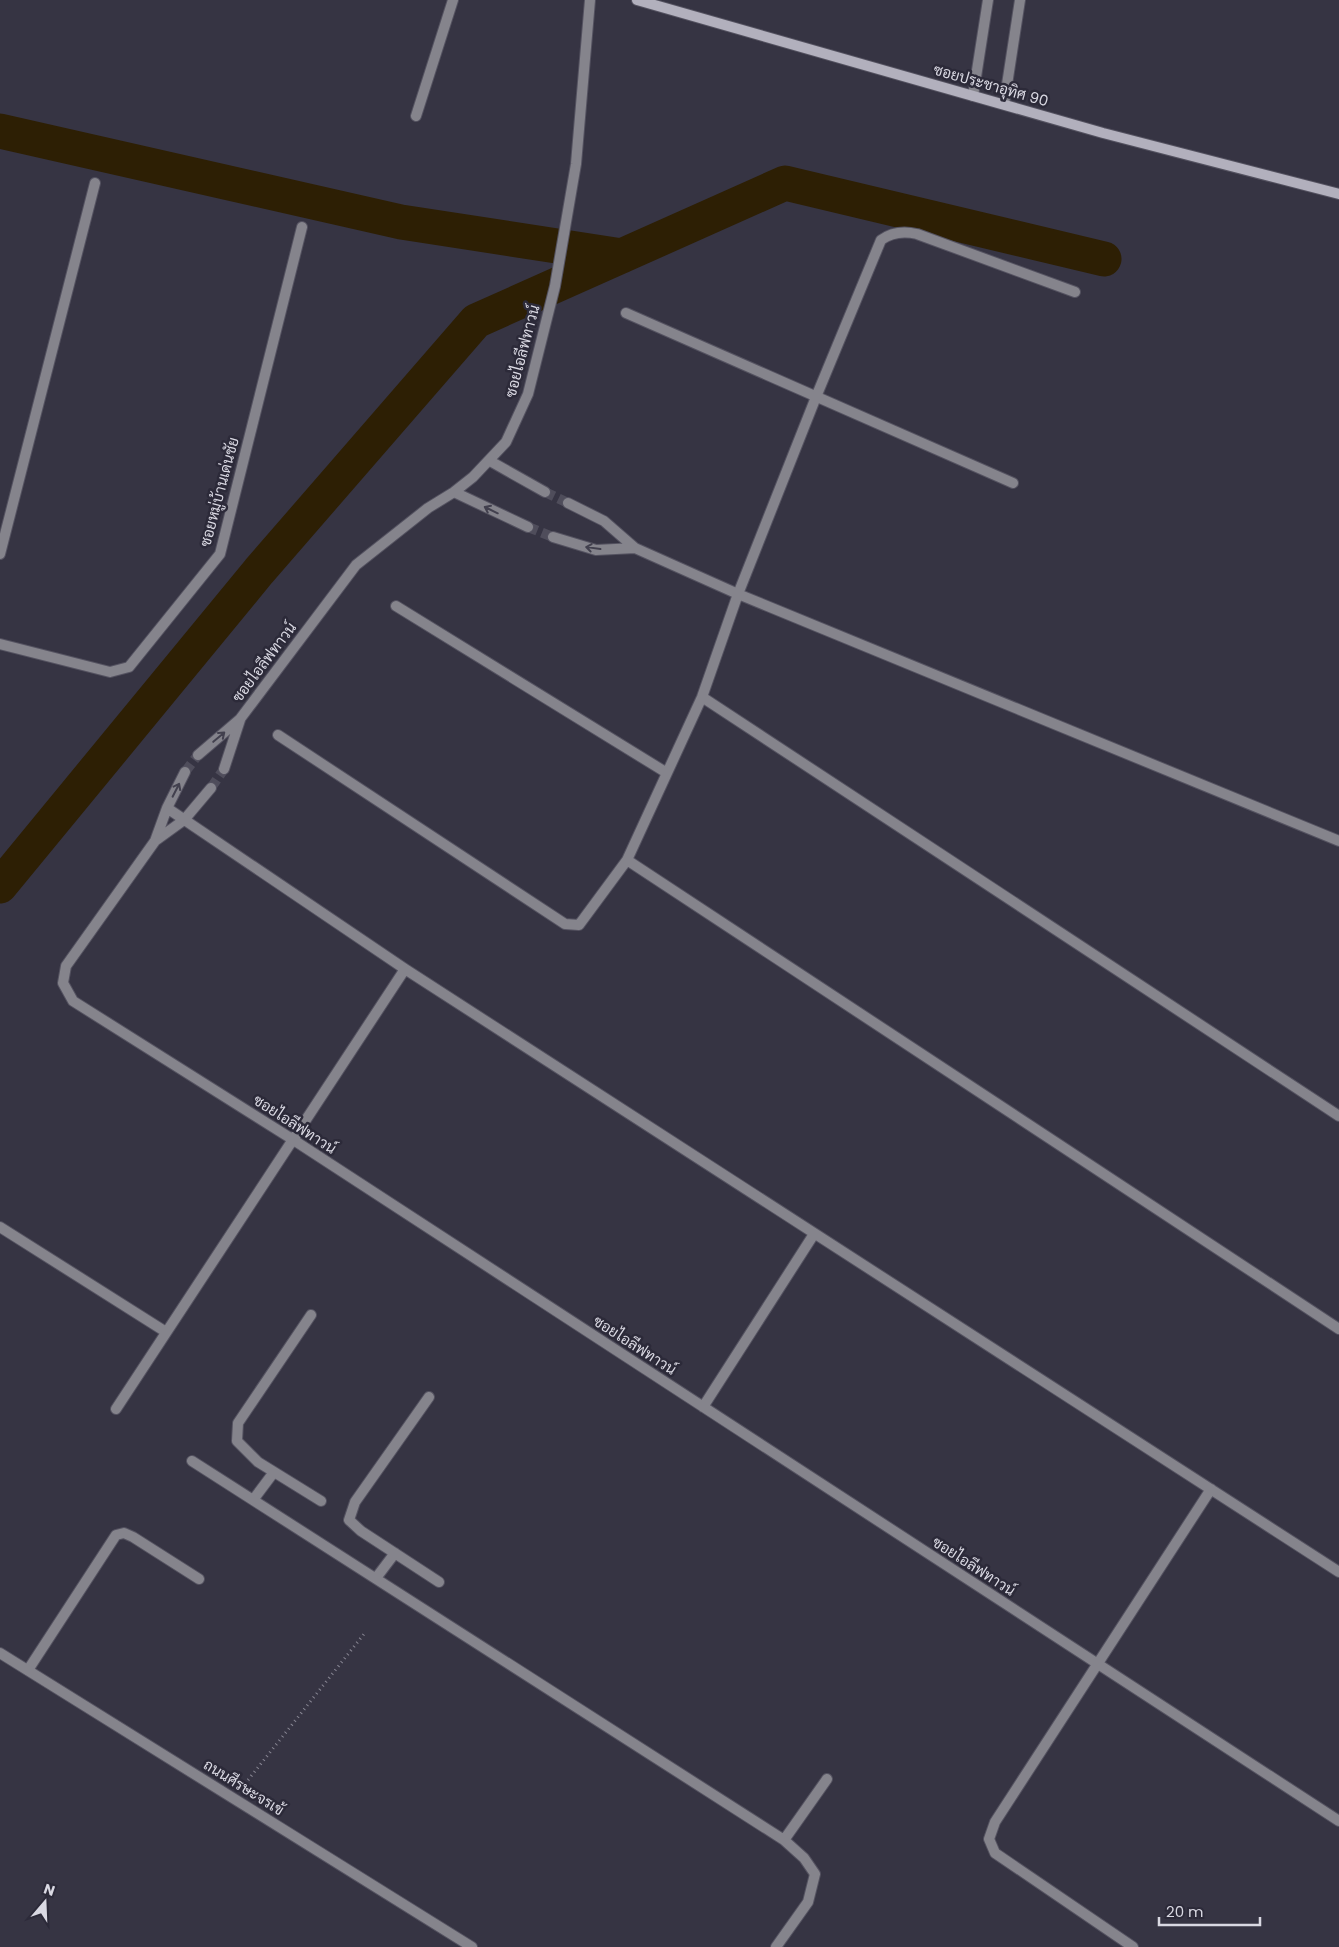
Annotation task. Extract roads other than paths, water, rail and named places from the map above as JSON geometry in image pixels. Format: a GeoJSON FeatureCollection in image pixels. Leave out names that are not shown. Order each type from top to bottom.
{"type":"FeatureCollection","features":[{"type":"Feature","properties":{"kind":"street"},"geometry":{"type":"LineString","coordinates":[[416,116],[453,0]]}},
{"type":"Feature","properties":{"kind":"street","name":"ซอยไอลีฟทาวน์"},"geometry":{"type":"LineString","coordinates":[[198,755],[240,719],[356,566],[428,508],[454,492],[490,461],[506,442],[528,394],[555,286],[576,164],[590,0]]}},
{"type":"Feature","properties":{"kind":"street","name":"ซอยประชาอุทิศ 90"},"geometry":{"type":"LineString","coordinates":[[637,0],[1104,133],[1339,194]]}},
{"type":"Feature","properties":{"kind":"street"},"geometry":{"type":"LineString","coordinates":[[974,96],[988,0]]}},
{"type":"Feature","properties":{"kind":"street"},"geometry":{"type":"LineString","coordinates":[[1004,104],[1020,0]]}},
{"type":"Feature","properties":{"kind":"street"},"geometry":{"type":"LineString","coordinates":[[0,554],[95,183]]}},
{"type":"Feature","properties":{"kind":"street","name":"ซอยหมู่บ้านเด่นชัย"},"geometry":{"type":"LineString","coordinates":[[4,645],[110,672],[129,667],[220,554],[302,227]]}},
{"type":"Feature","properties":{"kind":"street"},"geometry":{"type":"LineString","coordinates":[[278,734],[565,924],[574,926],[581,924],[627,860],[702,697],[738,594],[816,396],[881,240],[887,236],[904,232],[917,234],[1076,292]]}},
{"type":"Feature","properties":{"kind":"street"},"geometry":{"type":"LineString","coordinates":[[626,313],[1013,483]]}},
{"type":"Feature","properties":{"kind":"street"},"geometry":{"type":"LineString","coordinates":[[490,461],[545,492]]}},
{"type":"Feature","properties":{"kind":"street"},"geometry":{"type":"LineString","coordinates":[[454,492],[528,528]]}},
{"type":"Feature","properties":{"kind":"street"},"geometry":{"type":"LineString","coordinates":[[568,503],[604,522],[636,548],[738,594],[1339,841]]}},
{"type":"Feature","properties":{"kind":"street"},"geometry":{"type":"LineString","coordinates":[[552,536],[596,550],[636,548]]}},
{"type":"Feature","properties":{"kind":"street"},"geometry":{"type":"LineString","coordinates":[[396,606],[667,774]]}},
{"type":"Feature","properties":{"kind":"street"},"geometry":{"type":"LineString","coordinates":[[0,655],[4,645]]}},
{"type":"Feature","properties":{"kind":"street"},"geometry":{"type":"LineString","coordinates":[[702,697],[1339,1116]]}},
{"type":"Feature","properties":{"kind":"street","name":"ซอยไอลีฟทาวน์"},"geometry":{"type":"LineString","coordinates":[[224,769],[240,719]]}},
{"type":"Feature","properties":{"kind":"street","name":"ซอยไอลีฟทาวน์"},"geometry":{"type":"LineString","coordinates":[[185,772],[167,808],[156,840],[66,966],[63,983],[73,1001],[292,1139],[1339,1821]]}},
{"type":"Feature","properties":{"kind":"street","name":"ซอยไอลีฟทาวน์"},"geometry":{"type":"LineString","coordinates":[[156,840],[184,820],[211,788]]}},
{"type":"Feature","properties":{"kind":"street"},"geometry":{"type":"LineString","coordinates":[[167,808],[405,969],[1339,1572]]}},
{"type":"Feature","properties":{"kind":"street"},"geometry":{"type":"LineString","coordinates":[[627,860],[1339,1329]]}},
{"type":"Feature","properties":{"kind":"street"},"geometry":{"type":"LineString","coordinates":[[116,1409],[405,969]]}},
{"type":"Feature","properties":{"kind":"street"},"geometry":{"type":"LineString","coordinates":[[0,1227],[166,1332]]}},
{"type":"Feature","properties":{"kind":"street"},"geometry":{"type":"LineString","coordinates":[[703,1408],[814,1234]]}},
{"type":"Feature","properties":{"kind":"street"},"geometry":{"type":"LineString","coordinates":[[311,1314],[238,1424],[237,1441],[258,1462],[322,1501]]}},
{"type":"Feature","properties":{"kind":"street"},"geometry":{"type":"LineString","coordinates":[[429,1397],[355,1502],[349,1520],[439,1582]]}},
{"type":"Feature","properties":{"kind":"street"},"geometry":{"type":"LineString","coordinates":[[192,1461],[784,1840],[804,1858],[815,1874],[808,1902],[776,1947]]}},
{"type":"Feature","properties":{"kind":"street"},"geometry":{"type":"LineString","coordinates":[[253,1500],[274,1472]]}},
{"type":"Feature","properties":{"kind":"street"},"geometry":{"type":"LineString","coordinates":[[1133,1947],[995,1853],[989,1839],[995,1822],[1211,1489]]}},
{"type":"Feature","properties":{"kind":"street"},"geometry":{"type":"LineString","coordinates":[[28,1670],[116,1535],[124,1533],[132,1537],[199,1578]]}},
{"type":"Feature","properties":{"kind":"street"},"geometry":{"type":"LineString","coordinates":[[376,1578],[395,1553]]}},
{"type":"Feature","properties":{"kind":"street","name":"ถนนศีรษะจรเข้"},"geometry":{"type":"LineString","coordinates":[[0,1653],[472,1947]]}},
{"type":"Feature","properties":{"kind":"street"},"geometry":{"type":"LineString","coordinates":[[784,1840],[827,1779]]}},
{"type":"Feature","properties":{"kind":"waterway"},"geometry":{"type":"LineString","coordinates":[[0,131],[401,222],[622,256]]}},
{"type":"Feature","properties":{"kind":"waterway"},"geometry":{"type":"LineString","coordinates":[[0,886],[259,571],[476,321],[785,183],[1104,259]]}},
{"type":"Feature","properties":{"kind":"tunnel"},"geometry":{"type":"LineString","coordinates":[[545,492],[568,503]]}},
{"type":"Feature","properties":{"kind":"tunnel"},"geometry":{"type":"LineString","coordinates":[[528,527],[553,537]]}},
{"type":"Feature","properties":{"kind":"tunnel"},"geometry":{"type":"LineString","coordinates":[[185,772],[198,755]]}},
{"type":"Feature","properties":{"kind":"tunnel"},"geometry":{"type":"LineString","coordinates":[[211,788],[224,769]]}}]}
